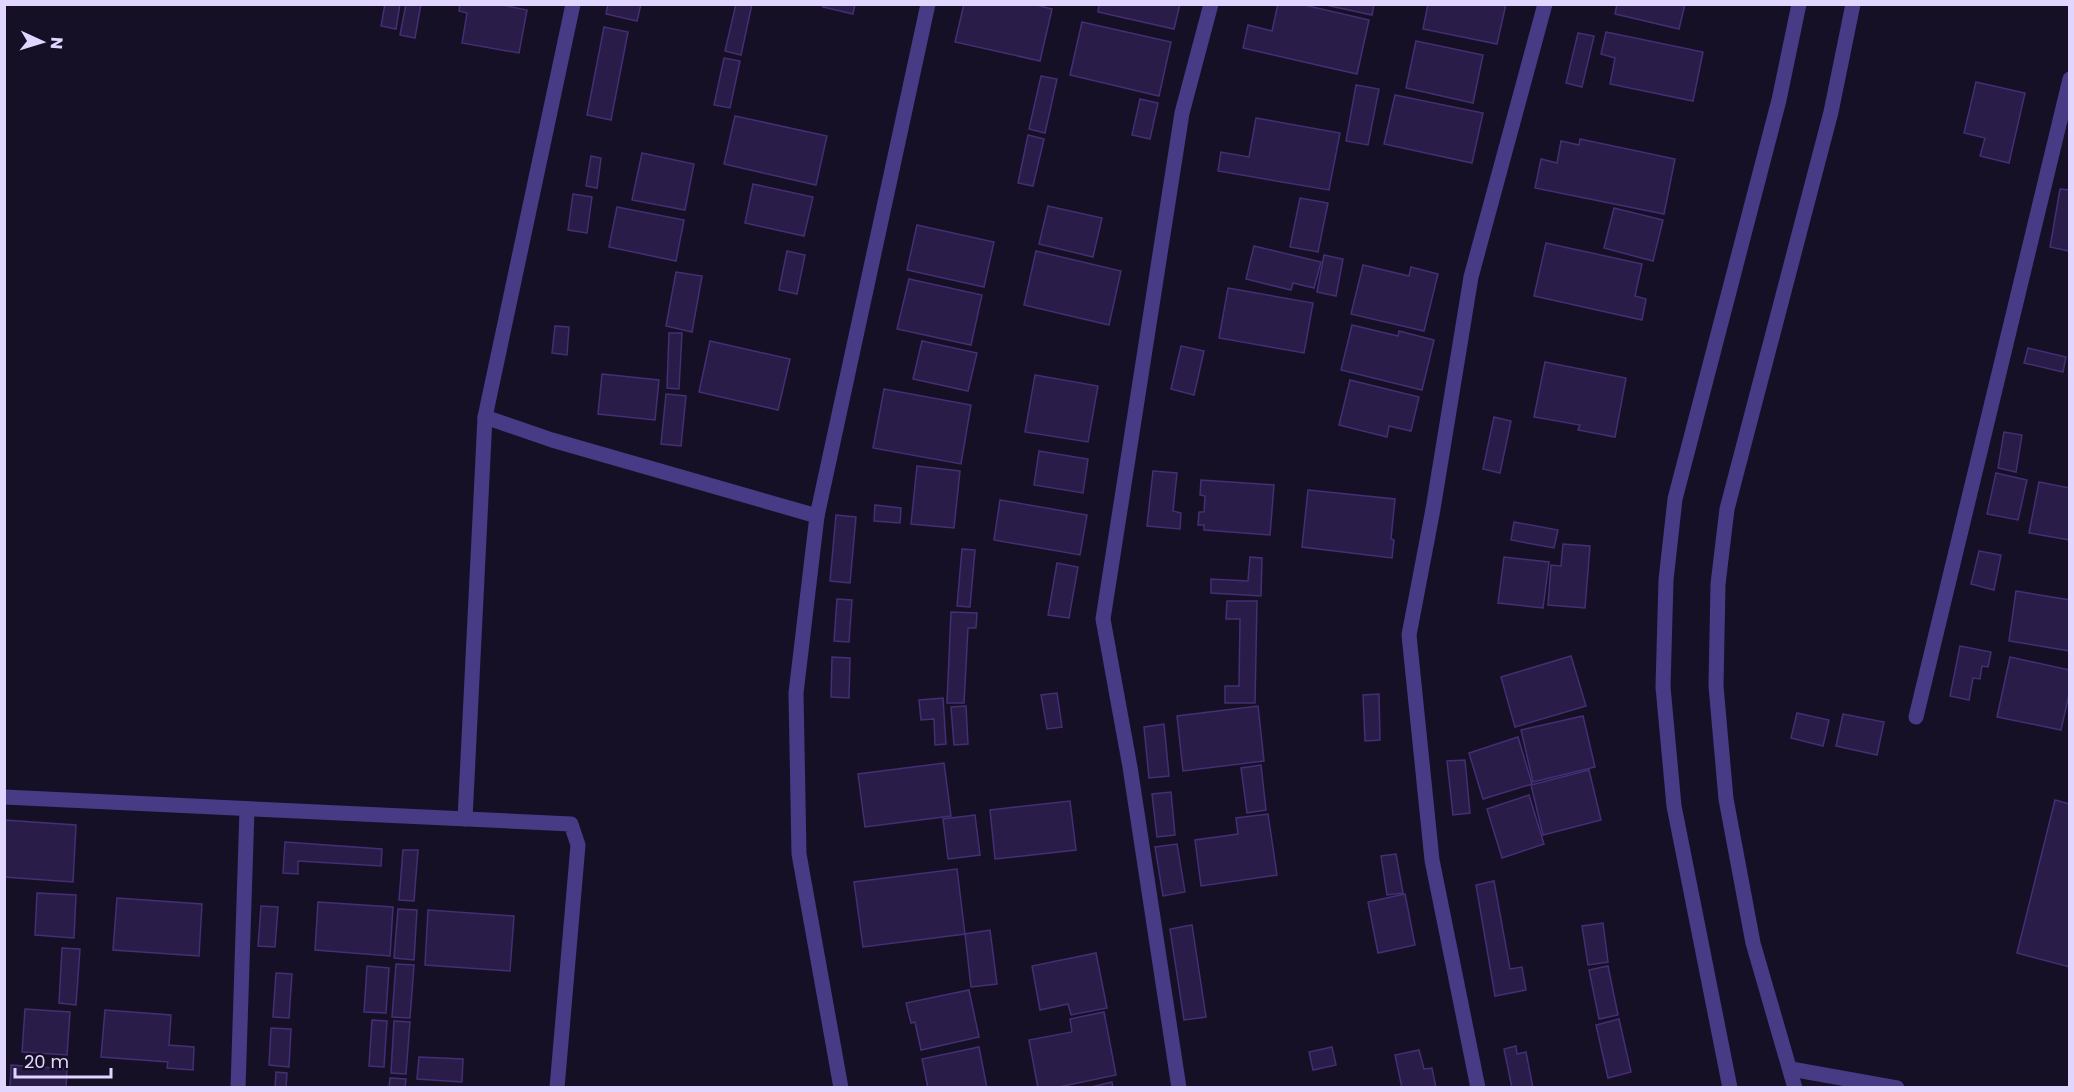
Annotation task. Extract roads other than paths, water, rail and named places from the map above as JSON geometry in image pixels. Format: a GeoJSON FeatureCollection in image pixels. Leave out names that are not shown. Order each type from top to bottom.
{"type":"FeatureCollection","features":[{"type":"Feature","properties":{"kind":"street"},"geometry":{"type":"LineString","coordinates":[[465,819],[485,417],[573,4]]}},
{"type":"Feature","properties":{"kind":"street"},"geometry":{"type":"LineString","coordinates":[[841,1088],[799,854],[796,693],[817,516],[928,4]]}},
{"type":"Feature","properties":{"kind":"street"},"geometry":{"type":"LineString","coordinates":[[1179,1088],[1130,766],[1103,619],[1182,113],[1211,4]]}},
{"type":"Feature","properties":{"kind":"street"},"geometry":{"type":"LineString","coordinates":[[1478,1088],[1432,860],[1409,635],[1433,509],[1471,276],[1545,4]]}},
{"type":"Feature","properties":{"kind":"street"},"geometry":{"type":"LineString","coordinates":[[1730,1088],[1674,806],[1663,687],[1666,580],[1675,499],[1779,100],[1799,4]]}},
{"type":"Feature","properties":{"kind":"street"},"geometry":{"type":"LineString","coordinates":[[1796,1088],[1754,943],[1726,798],[1716,686],[1718,584],[1727,509],[1831,112],[1853,4]]}},
{"type":"Feature","properties":{"kind":"street"},"geometry":{"type":"LineString","coordinates":[[1916,717],[2070,79]]}},
{"type":"Feature","properties":{"kind":"street"},"geometry":{"type":"LineString","coordinates":[[485,417],[552,440],[817,516]]}},
{"type":"Feature","properties":{"kind":"street"},"geometry":{"type":"LineString","coordinates":[[4,797],[571,824],[578,845],[557,1088]]}},
{"type":"Feature","properties":{"kind":"street"},"geometry":{"type":"LineString","coordinates":[[238,1088],[247,809]]}},
{"type":"Feature","properties":{"kind":"street"},"geometry":{"type":"LineString","coordinates":[[1791,1070],[1897,1088]]}}]}
